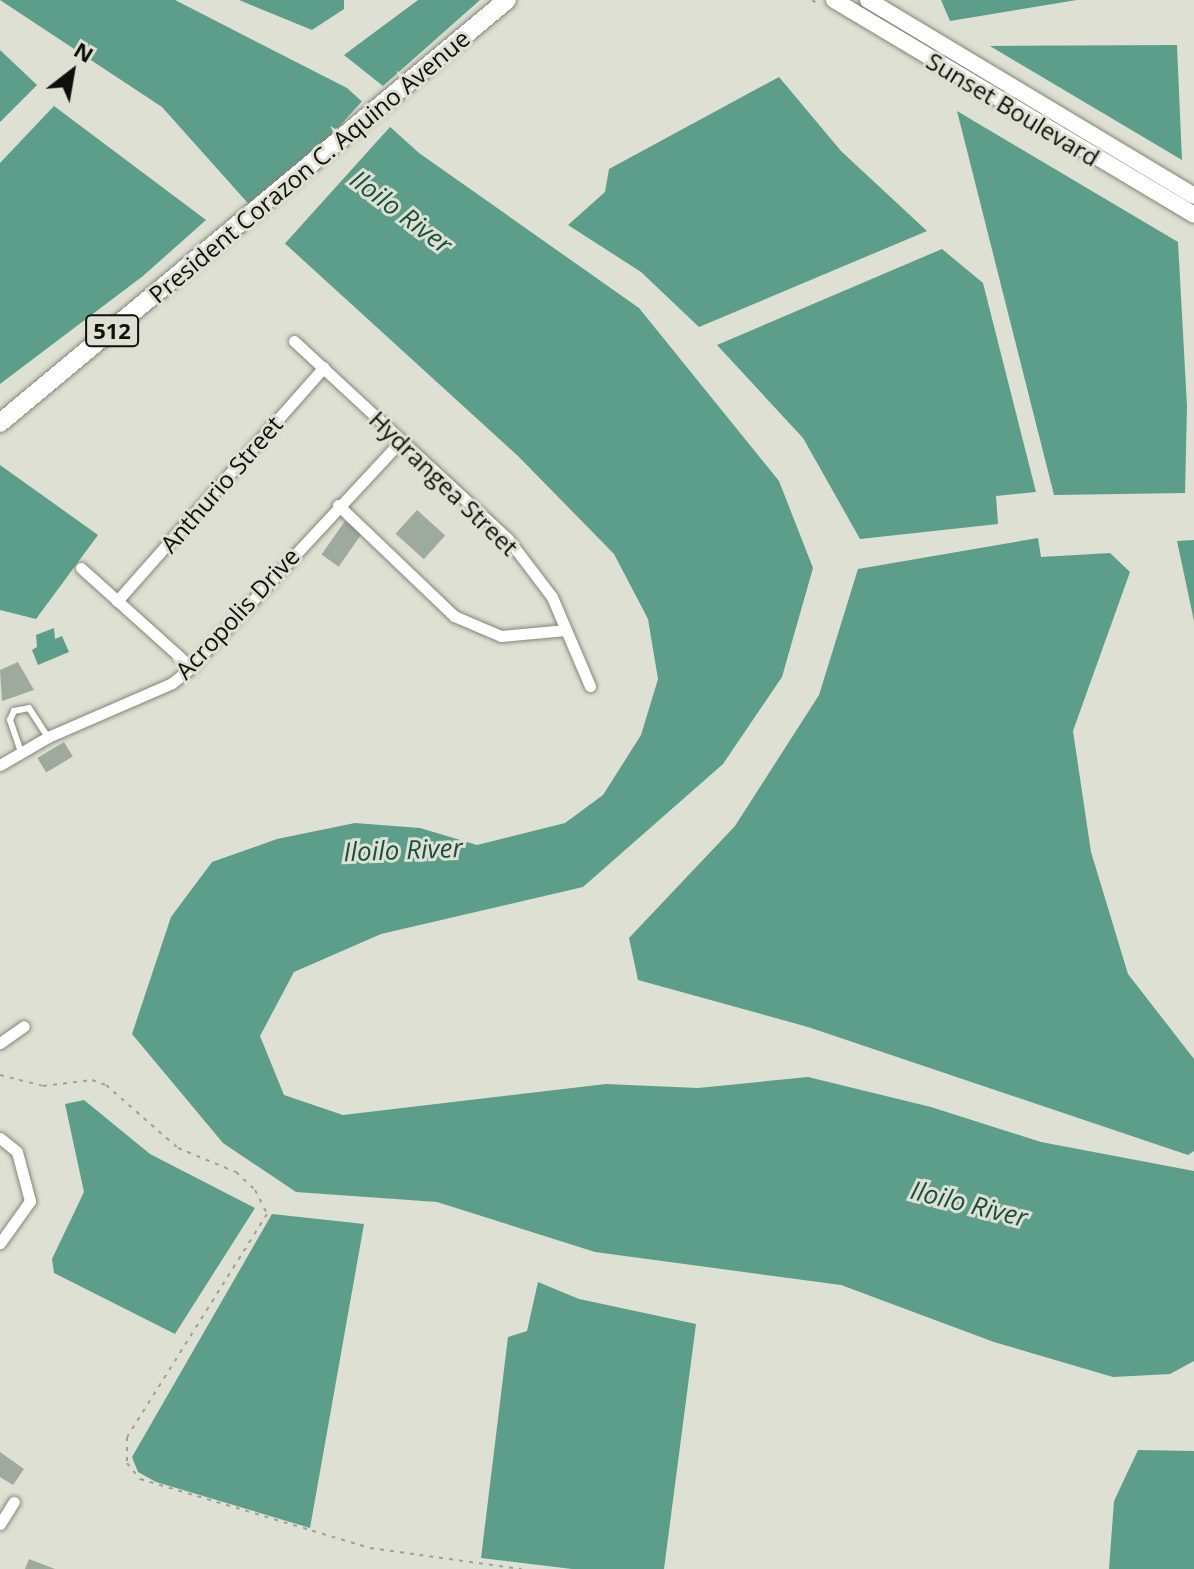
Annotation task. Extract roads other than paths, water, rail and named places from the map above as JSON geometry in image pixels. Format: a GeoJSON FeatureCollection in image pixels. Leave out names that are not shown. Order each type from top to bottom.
{"type":"FeatureCollection","features":[{"type":"Feature","properties":{"kind":"main road","name":"President Corazon C. Aquino Avenue"},"geometry":{"type":"LineString","coordinates":[[0,423],[388,103],[507,0]]}},
{"type":"Feature","properties":{"kind":"main road","name":"Sunset Boulevard"},"geometry":{"type":"LineString","coordinates":[[834,0],[1191,204]]}},
{"type":"Feature","properties":{"kind":"main road","name":"Sunset Boulevard"},"geometry":{"type":"LineString","coordinates":[[868,0],[1191,204]]}},
{"type":"Feature","properties":{"kind":"street","name":"Hydrangea Street"},"geometry":{"type":"LineString","coordinates":[[294,341],[508,539],[552,597],[590,686]]}},
{"type":"Feature","properties":{"kind":"street","name":"Anthurio Street"},"geometry":{"type":"LineString","coordinates":[[117,601],[324,367]]}},
{"type":"Feature","properties":{"kind":"street","name":"Acropolis Drive"},"geometry":{"type":"LineString","coordinates":[[0,765],[48,737],[172,683],[191,667],[338,505],[401,441]]}},
{"type":"Feature","properties":{"kind":"street"},"geometry":{"type":"LineString","coordinates":[[338,505],[454,616],[501,636],[566,630]]}},
{"type":"Feature","properties":{"kind":"street"},"geometry":{"type":"LineString","coordinates":[[81,568],[191,667]]}},
{"type":"Feature","properties":{"kind":"street"},"geometry":{"type":"LineString","coordinates":[[0,1043],[24,1026]]}},
{"type":"Feature","properties":{"kind":"street"},"geometry":{"type":"LineString","coordinates":[[0,1138],[17,1152],[30,1191],[26,1209],[0,1243]]}},
{"type":"Feature","properties":{"kind":"street"},"geometry":{"type":"LineString","coordinates":[[0,1524],[14,1502]]}},
{"type":"Feature","properties":{"kind":"lane"},"geometry":{"type":"LineString","coordinates":[[21,752],[10,720],[14,711],[29,708],[48,737]]}},
{"type":"Feature","properties":{"kind":"water","name":"Iloilo River"},"geometry":{"type":"Polygon","coordinates":[[[0,0],[175,0],[347,88],[419,153],[639,308],[779,481],[813,568],[782,677],[723,764],[583,887],[381,934],[294,972],[260,1036],[284,1095],[343,1115],[606,1084],[698,1088],[808,1077],[931,1107],[1041,1142],[1194,1171],[1194,1361],[1170,1374],[1113,1377],[994,1342],[841,1285],[595,1252],[437,1202],[296,1192],[223,1143],[132,1034],[171,917],[212,862],[277,839],[355,823],[420,828],[477,845],[565,823],[603,795],[641,735],[658,679],[648,619],[614,554],[518,456],[280,239],[162,107],[0,0]]]}},
{"type":"Feature","properties":{"kind":"water"},"geometry":{"type":"Polygon","coordinates":[[[239,0],[344,0],[344,9],[312,30],[239,0]]]}},
{"type":"Feature","properties":{"kind":"water"},"geometry":{"type":"Polygon","coordinates":[[[418,0],[480,0],[383,86],[344,55],[418,0]]]}},
{"type":"Feature","properties":{"kind":"water"},"geometry":{"type":"Polygon","coordinates":[[[941,0],[1077,0],[950,21],[941,0]]]}},
{"type":"Feature","properties":{"kind":"water"},"geometry":{"type":"Polygon","coordinates":[[[1177,45],[1182,160],[990,46],[1177,45]]]}},
{"type":"Feature","properties":{"kind":"water"},"geometry":{"type":"Polygon","coordinates":[[[0,50],[37,85],[0,122],[0,50]]]}},
{"type":"Feature","properties":{"kind":"water"},"geometry":{"type":"Polygon","coordinates":[[[779,77],[841,151],[927,231],[699,327],[641,272],[568,225],[605,192],[609,169],[779,77]]]}},
{"type":"Feature","properties":{"kind":"water"},"geometry":{"type":"Polygon","coordinates":[[[54,106],[206,220],[143,276],[0,384],[0,163],[54,106]]]}},
{"type":"Feature","properties":{"kind":"water"},"geometry":{"type":"Polygon","coordinates":[[[957,111],[1178,242],[1187,406],[1185,493],[1054,495],[957,111]]]}},
{"type":"Feature","properties":{"kind":"water"},"geometry":{"type":"Polygon","coordinates":[[[942,249],[983,283],[1036,492],[996,496],[998,524],[860,539],[803,438],[717,345],[942,249]]]}},
{"type":"Feature","properties":{"kind":"water"},"geometry":{"type":"Polygon","coordinates":[[[0,465],[98,535],[36,619],[0,610],[0,465]]]}},
{"type":"Feature","properties":{"kind":"water"},"geometry":{"type":"Polygon","coordinates":[[[1038,538],[1041,557],[1110,553],[1130,572],[1073,731],[1091,852],[1128,974],[1194,1059],[1194,1151],[1188,1155],[808,1027],[638,980],[629,938],[735,826],[819,695],[858,569],[1038,538]]]}},
{"type":"Feature","properties":{"kind":"water"},"geometry":{"type":"Polygon","coordinates":[[[1194,540],[1194,621],[1177,541],[1194,540]]]}},
{"type":"Feature","properties":{"kind":"water"},"geometry":{"type":"Polygon","coordinates":[[[54,628],[55,639],[62,636],[69,652],[38,665],[32,650],[37,647],[36,635],[54,628]]]}},
{"type":"Feature","properties":{"kind":"water"},"geometry":{"type":"Polygon","coordinates":[[[84,1100],[150,1154],[255,1208],[175,1334],[54,1273],[52,1259],[84,1192],[65,1104],[84,1100]]]}},
{"type":"Feature","properties":{"kind":"water"},"geometry":{"type":"Polygon","coordinates":[[[272,1214],[364,1224],[310,1528],[156,1482],[138,1472],[132,1457],[272,1214]]]}},
{"type":"Feature","properties":{"kind":"water"},"geometry":{"type":"Polygon","coordinates":[[[538,1282],[579,1299],[696,1324],[664,1569],[572,1569],[481,1558],[508,1337],[527,1331],[538,1282]]]}},
{"type":"Feature","properties":{"kind":"water"},"geometry":{"type":"Polygon","coordinates":[[[1138,1450],[1194,1451],[1194,1569],[1109,1569],[1114,1501],[1138,1450]]]}}]}
